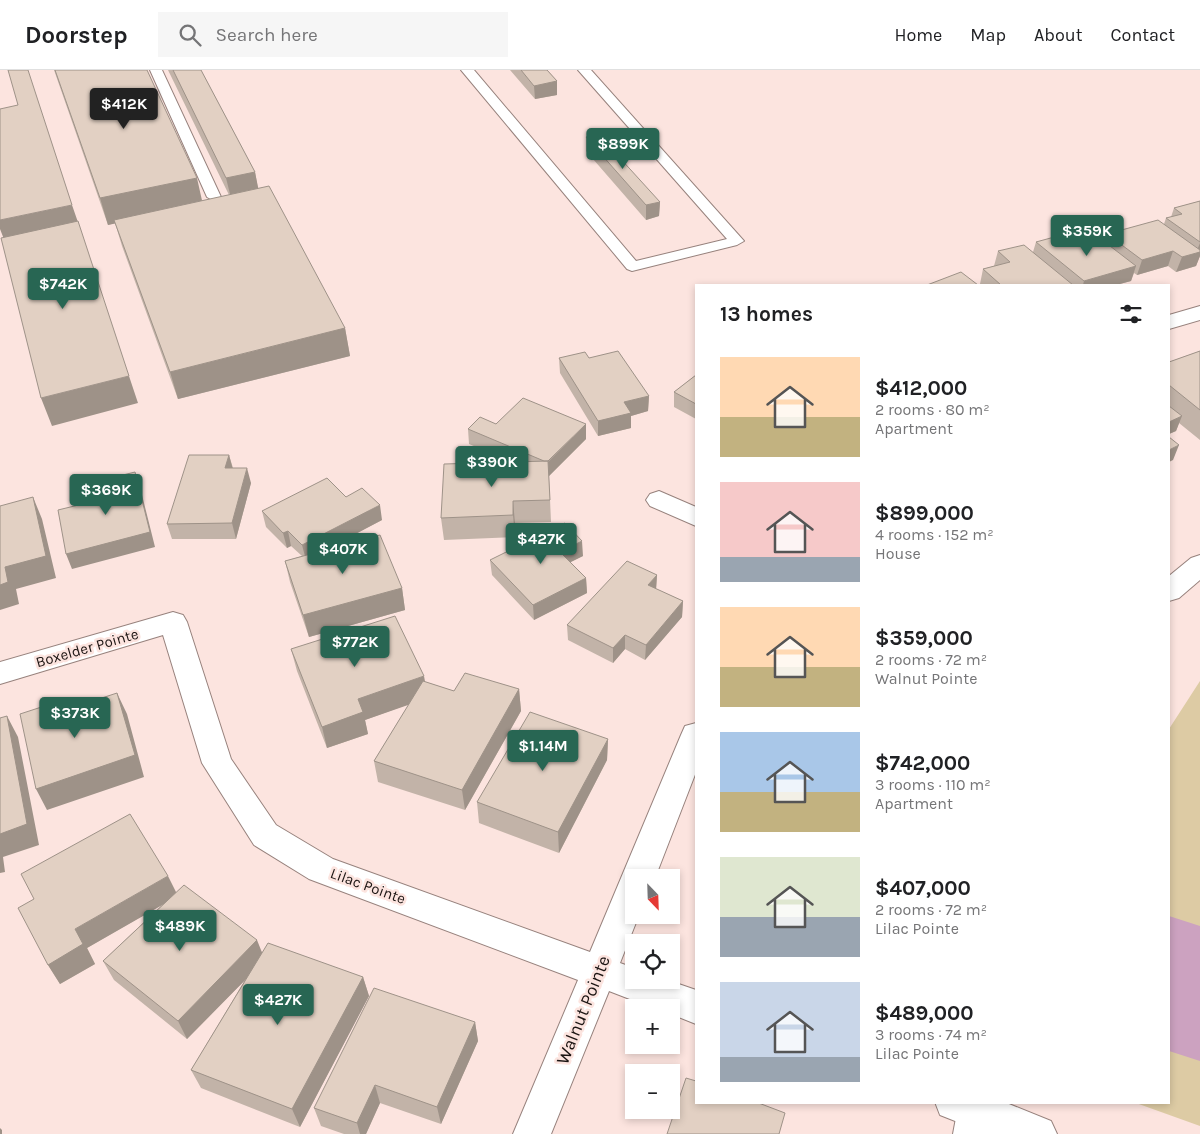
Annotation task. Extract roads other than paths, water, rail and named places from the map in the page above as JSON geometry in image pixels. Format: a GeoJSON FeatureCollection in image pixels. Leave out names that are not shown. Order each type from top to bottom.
{"type":"FeatureCollection","features":[{"type":"Feature","properties":{"kind":"street"},"geometry":{"type":"LineString","coordinates":[[1170,322],[1200,313]]}},
{"type":"Feature","properties":{"kind":"street"},"geometry":{"type":"LineString","coordinates":[[659,500],[695,517]]}},
{"type":"Feature","properties":{"kind":"street"},"geometry":{"type":"LineString","coordinates":[[1170,590],[1200,565]]}},
{"type":"Feature","properties":{"kind":"street","name":"Boxelder Pointe"},"geometry":{"type":"LineString","coordinates":[[0,673],[173,622]]}},
{"type":"Feature","properties":{"kind":"street","name":"Lilac Pointe"},"geometry":{"type":"LineString","coordinates":[[173,622],[217,763],[265,836],[321,869],[695,1007]]}},
{"type":"Feature","properties":{"kind":"street"},"geometry":{"type":"LineString","coordinates":[[642,869],[695,737]]}},
{"type":"Feature","properties":{"kind":"street","name":"Walnut Pointe"},"geometry":{"type":"LineString","coordinates":[[532,1134],[625,909]]}},
{"type":"Feature","properties":{"kind":"street"},"geometry":{"type":"LineString","coordinates":[[970,1113],[1038,1134]]}},
{"type":"Feature","properties":{"kind":"lane"},"geometry":{"type":"LineString","coordinates":[[156,70],[214,197]]}},
{"type":"Feature","properties":{"kind":"lane"},"geometry":{"type":"LineString","coordinates":[[467,70],[632,266],[737,242],[584,70]]}}]}
